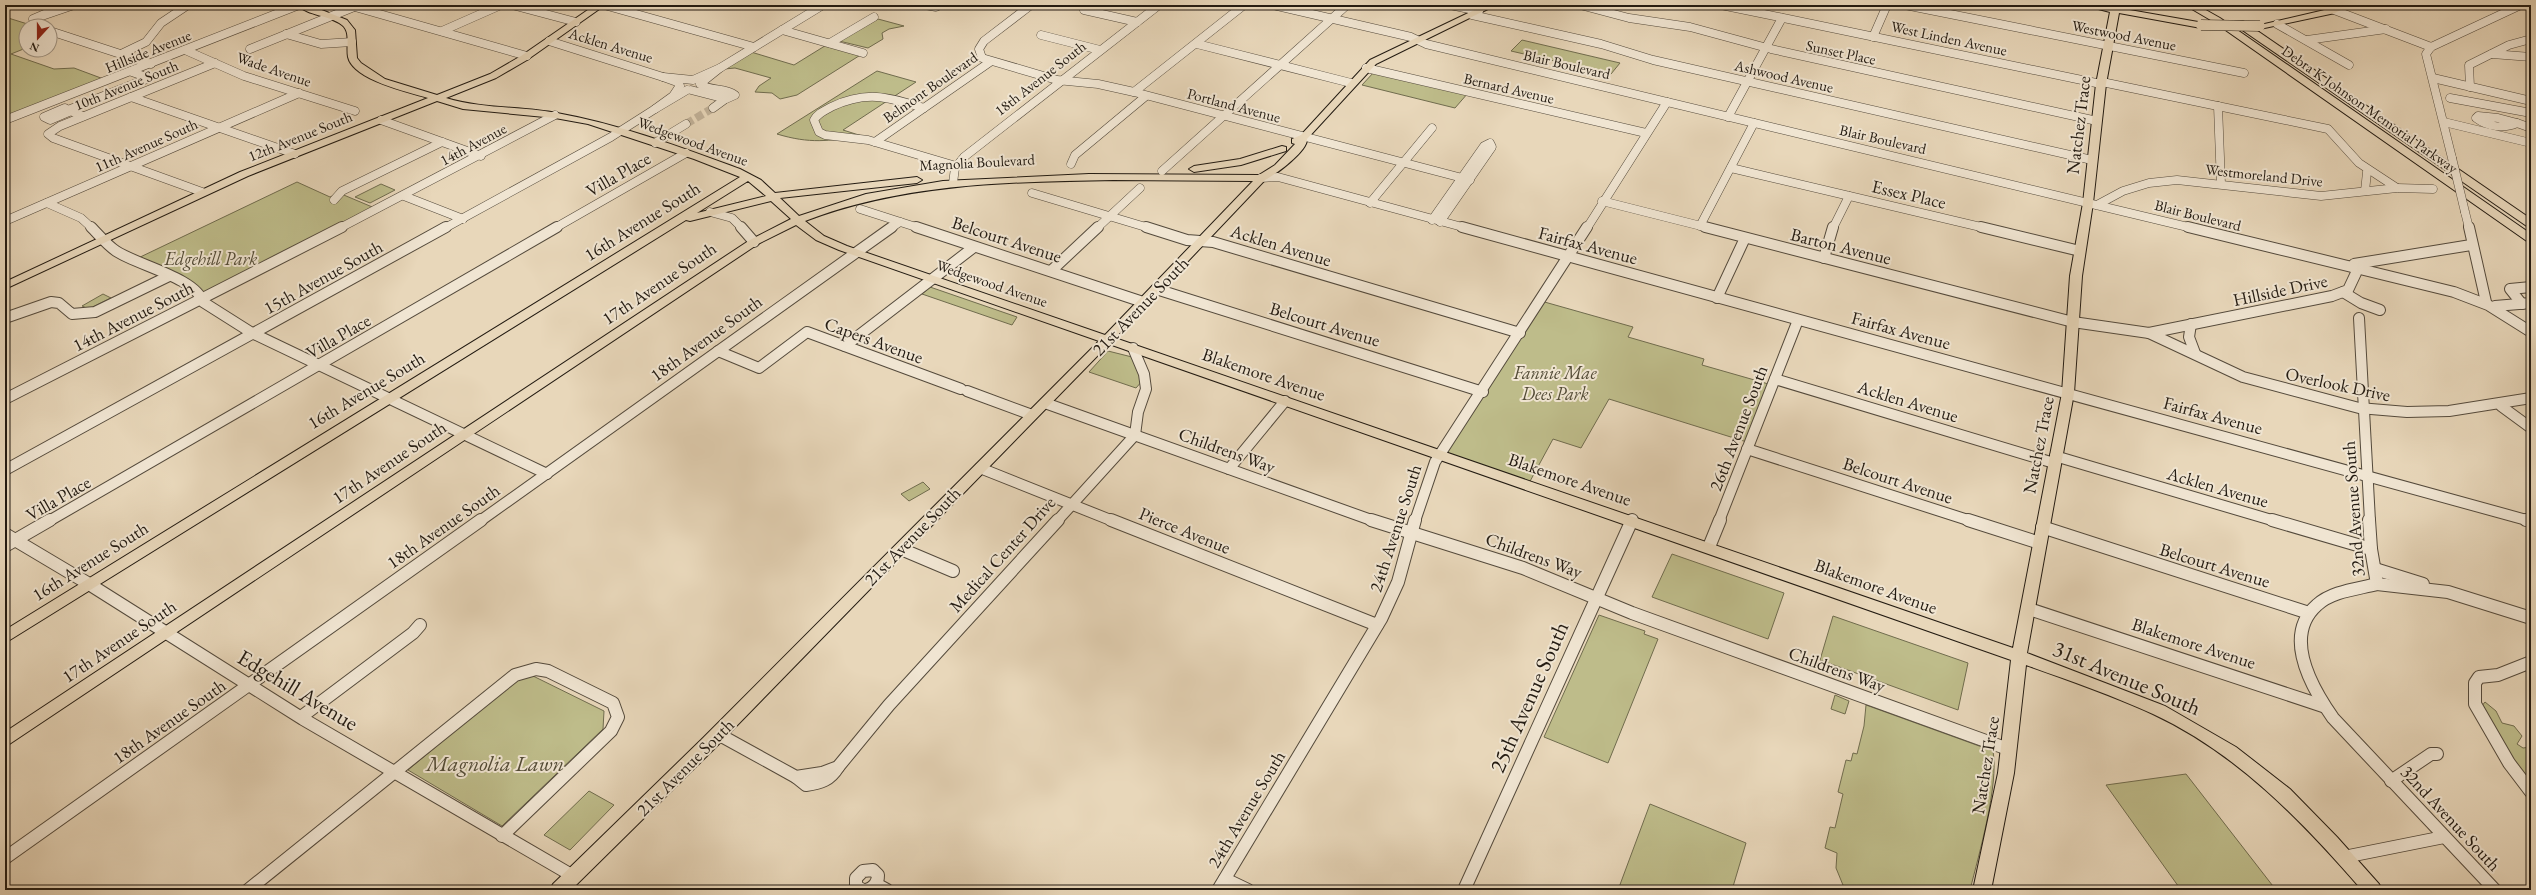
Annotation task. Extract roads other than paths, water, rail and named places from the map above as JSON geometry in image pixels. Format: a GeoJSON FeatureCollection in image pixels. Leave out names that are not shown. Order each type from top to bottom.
{"type":"FeatureCollection","features":[{"type":"Feature","properties":{"kind":"highway","name":"Debra K Johnson Memorial Parkway"},"geometry":{"type":"LineString","coordinates":[[2190,5],[2217,20],[2531,240]]}},
{"type":"Feature","properties":{"kind":"highway","name":"Debra K Johnson Memorial Parkway"},"geometry":{"type":"LineString","coordinates":[[2208,5],[2270,43],[2531,226]]}},
{"type":"Feature","properties":{"kind":"main road","name":"Wedgewood Avenue"},"geometry":{"type":"LineString","coordinates":[[300,5],[332,16],[344,22],[351,30],[352,58],[357,65],[367,73],[382,81],[436,99],[478,108],[555,115],[590,122],[686,153],[748,177],[774,197],[796,220],[820,238],[855,253],[1107,340]]}},
{"type":"Feature","properties":{"kind":"main road","name":"12th Avenue South"},"geometry":{"type":"LineString","coordinates":[[5,286],[202,192],[493,76],[527,56],[601,5]]}},
{"type":"Feature","properties":{"kind":"main road","name":"21st Avenue South"},"geometry":{"type":"LineString","coordinates":[[560,890],[718,734],[1045,403],[1203,241],[1261,178],[1275,172],[1351,83],[1366,68],[1492,5]]}},
{"type":"Feature","properties":{"kind":"main road"},"geometry":{"type":"LineString","coordinates":[[2087,5],[2116,8],[2201,25],[2260,26],[2277,24],[2335,10],[2345,5]]}},
{"type":"Feature","properties":{"kind":"main road","name":"Natchez Trace"},"geometry":{"type":"LineString","coordinates":[[1982,890],[2006,773],[2019,657],[2029,609],[2054,460],[2068,393],[2072,322],[2080,251],[2091,200],[2092,160],[2107,45],[2116,8]]}},
{"type":"Feature","properties":{"kind":"main road","name":"21st Avenue South"},"geometry":{"type":"LineString","coordinates":[[1261,178],[1260,170],[1282,149],[1303,138]]}},
{"type":"Feature","properties":{"kind":"main road","name":"Magnolia Boulevard"},"geometry":{"type":"LineString","coordinates":[[675,222],[774,197],[868,184],[1162,171],[1230,165],[1282,149]]}},
{"type":"Feature","properties":{"kind":"main road","name":"16th Avenue South"},"geometry":{"type":"LineString","coordinates":[[5,637],[748,177]]}},
{"type":"Feature","properties":{"kind":"main road","name":"Magnolia Boulevard"},"geometry":{"type":"LineString","coordinates":[[796,220],[831,206],[881,194],[953,180],[1091,177],[1261,178]]}},
{"type":"Feature","properties":{"kind":"main road"},"geometry":{"type":"LineString","coordinates":[[1214,177],[1239,182],[1250,191]]}},
{"type":"Feature","properties":{"kind":"main road","name":"17th Avenue South"},"geometry":{"type":"LineString","coordinates":[[5,740],[754,242],[796,220]]}},
{"type":"Feature","properties":{"kind":"main road","name":"Blakemore Avenue"},"geometry":{"type":"LineString","coordinates":[[1107,340],[1632,520],[2019,657]]}},
{"type":"Feature","properties":{"kind":"main road","name":"31st Avenue South"},"geometry":{"type":"LineString","coordinates":[[2019,657],[2113,691],[2159,710],[2194,729],[2256,770],[2284,794],[2373,890]]}},
{"type":"Feature","properties":{"kind":"street"},"geometry":{"type":"LineString","coordinates":[[35,18],[66,5]]}},
{"type":"Feature","properties":{"kind":"street"},"geometry":{"type":"LineString","coordinates":[[36,18],[74,5]]}},
{"type":"Feature","properties":{"kind":"street"},"geometry":{"type":"LineString","coordinates":[[121,54],[146,42],[161,23],[188,5]]}},
{"type":"Feature","properties":{"kind":"street","name":"Hillside Avenue"},"geometry":{"type":"LineString","coordinates":[[5,120],[132,72],[300,5]]}},
{"type":"Feature","properties":{"kind":"street"},"geometry":{"type":"LineString","coordinates":[[442,31],[501,5]]}},
{"type":"Feature","properties":{"kind":"street","name":"Acklen Avenue"},"geometry":{"type":"LineString","coordinates":[[512,5],[576,22]]}},
{"type":"Feature","properties":{"kind":"street"},"geometry":{"type":"LineString","coordinates":[[604,5],[754,47]]}},
{"type":"Feature","properties":{"kind":"street"},"geometry":{"type":"LineString","coordinates":[[679,86],[720,68],[823,5]]}},
{"type":"Feature","properties":{"kind":"street"},"geometry":{"type":"LineString","coordinates":[[925,5],[936,7],[940,5]]}},
{"type":"Feature","properties":{"kind":"street","name":"Belmont Boulevard"},"geometry":{"type":"LineString","coordinates":[[871,141],[924,108],[990,62],[980,55],[982,43],[1030,5]]}},
{"type":"Feature","properties":{"kind":"street","name":"18th Avenue South"},"geometry":{"type":"LineString","coordinates":[[953,180],[956,166],[970,152],[1159,5]]}},
{"type":"Feature","properties":{"kind":"street"},"geometry":{"type":"LineString","coordinates":[[1134,92],[1197,44],[1244,5]]}},
{"type":"Feature","properties":{"kind":"street","name":"Blair Boulevard"},"geometry":{"type":"LineString","coordinates":[[1273,5],[1728,117],[2091,200],[2111,209],[2353,266],[2455,292],[2495,306],[2531,332]]}},
{"type":"Feature","properties":{"kind":"street"},"geometry":{"type":"LineString","coordinates":[[1162,171],[1347,5]]}},
{"type":"Feature","properties":{"kind":"street","name":"Ashwood Avenue"},"geometry":{"type":"LineString","coordinates":[[1450,5],[1475,13],[1600,44],[1653,60],[2092,160]]}},
{"type":"Feature","properties":{"kind":"street","name":"Sunset Place"},"geometry":{"type":"LineString","coordinates":[[1580,5],[1629,18],[1690,27],[1766,48],[2097,121]]}},
{"type":"Feature","properties":{"kind":"street","name":"West Linden Avenue"},"geometry":{"type":"LineString","coordinates":[[1721,5],[2328,129],[2335,139],[2367,172],[2397,188]]}},
{"type":"Feature","properties":{"kind":"street"},"geometry":{"type":"LineString","coordinates":[[1873,36],[1887,5]]}},
{"type":"Feature","properties":{"kind":"street","name":"Westwood Avenue"},"geometry":{"type":"LineString","coordinates":[[1905,5],[2244,73]]}},
{"type":"Feature","properties":{"kind":"street"},"geometry":{"type":"LineString","coordinates":[[2321,5],[2386,28],[2431,47]]}},
{"type":"Feature","properties":{"kind":"street"},"geometry":{"type":"LineString","coordinates":[[2486,302],[2471,245],[2465,212],[2444,122],[2426,54],[2431,47],[2521,5]]}},
{"type":"Feature","properties":{"kind":"street"},"geometry":{"type":"LineString","coordinates":[[250,49],[357,6],[527,56]]}},
{"type":"Feature","properties":{"kind":"street"},"geometry":{"type":"LineString","coordinates":[[1084,10],[1137,22]]}},
{"type":"Feature","properties":{"kind":"street"},"geometry":{"type":"LineString","coordinates":[[830,43],[874,17]]}},
{"type":"Feature","properties":{"kind":"street"},"geometry":{"type":"LineString","coordinates":[[1728,117],[1782,18]]}},
{"type":"Feature","properties":{"kind":"street"},"geometry":{"type":"LineString","coordinates":[[2277,24],[2349,65]]}},
{"type":"Feature","properties":{"kind":"street"},"geometry":{"type":"LineString","coordinates":[[2307,40],[2355,35],[2386,28]]}},
{"type":"Feature","properties":{"kind":"street"},"geometry":{"type":"LineString","coordinates":[[782,30],[864,52]]}},
{"type":"Feature","properties":{"kind":"street"},"geometry":{"type":"LineString","coordinates":[[58,34],[151,64]]}},
{"type":"Feature","properties":{"kind":"street"},"geometry":{"type":"LineString","coordinates":[[286,34],[321,44],[352,42]]}},
{"type":"Feature","properties":{"kind":"street"},"geometry":{"type":"LineString","coordinates":[[1040,35],[1100,50]]}},
{"type":"Feature","properties":{"kind":"street"},"geometry":{"type":"LineString","coordinates":[[2470,87],[2469,65],[2479,58],[2492,54],[2519,40],[2531,39]]}},
{"type":"Feature","properties":{"kind":"street","name":"Acklen Avenue"},"geometry":{"type":"LineString","coordinates":[[549,41],[663,77],[677,82],[679,86],[689,90]]}},
{"type":"Feature","properties":{"kind":"street"},"geometry":{"type":"LineString","coordinates":[[1197,44],[1351,83]]}},
{"type":"Feature","properties":{"kind":"street","name":"Wade Avenue"},"geometry":{"type":"LineString","coordinates":[[185,50],[244,76],[355,111]]}},
{"type":"Feature","properties":{"kind":"street"},"geometry":{"type":"LineString","coordinates":[[2492,54],[2531,57]]}},
{"type":"Feature","properties":{"kind":"street","name":"Portland Avenue"},"geometry":{"type":"LineString","coordinates":[[990,62],[1062,81],[1098,84],[1134,92],[1222,117],[1405,162],[1466,179],[1436,221]]}},
{"type":"Feature","properties":{"kind":"street","name":"10th Avenue South"},"geometry":{"type":"LineString","coordinates":[[132,166],[51,138],[48,134],[56,128],[84,116],[215,63]]}},
{"type":"Feature","properties":{"kind":"street"},"geometry":{"type":"LineString","coordinates":[[700,84],[720,68]]}},
{"type":"Feature","properties":{"kind":"street","name":"Bernard Avenue"},"geometry":{"type":"LineString","coordinates":[[1366,68],[1646,133]]}},
{"type":"Feature","properties":{"kind":"street"},"geometry":{"type":"LineString","coordinates":[[84,116],[70,111],[149,78],[132,72]]}},
{"type":"Feature","properties":{"kind":"street","name":"Acklen Avenue"},"geometry":{"type":"LineString","coordinates":[[663,77],[692,81],[711,90],[732,93],[733,98],[722,99]]}},
{"type":"Feature","properties":{"kind":"street"},"geometry":{"type":"LineString","coordinates":[[2433,78],[2531,101]]}},
{"type":"Feature","properties":{"kind":"street","name":"15th Avenue South"},"geometry":{"type":"LineString","coordinates":[[655,109],[700,84]]}},
{"type":"Feature","properties":{"kind":"street","name":"15th Avenue South"},"geometry":{"type":"LineString","coordinates":[[5,470],[621,131],[673,96],[679,86]]}},
{"type":"Feature","properties":{"kind":"street"},"geometry":{"type":"LineString","coordinates":[[689,90],[709,92],[722,99],[713,108]]}},
{"type":"Feature","properties":{"kind":"street","name":"11th Avenue South"},"geometry":{"type":"LineString","coordinates":[[5,221],[299,93]]}},
{"type":"Feature","properties":{"kind":"street"},"geometry":{"type":"LineString","coordinates":[[924,108],[879,96],[858,95],[844,100],[814,118],[818,130],[828,136],[871,141],[956,166]]}},
{"type":"Feature","properties":{"kind":"street"},"geometry":{"type":"LineString","coordinates":[[1071,164],[1075,155],[1146,96]]}},
{"type":"Feature","properties":{"kind":"street"},"geometry":{"type":"LineString","coordinates":[[131,97],[295,154]]}},
{"type":"Feature","properties":{"kind":"street"},"geometry":{"type":"LineString","coordinates":[[2450,98],[2531,113]]}},
{"type":"Feature","properties":{"kind":"street","name":"24th Avenue South"},"geometry":{"type":"LineString","coordinates":[[1222,884],[1377,625],[1398,582],[1422,494],[1440,455],[1483,392],[1602,201],[1666,102]]}},
{"type":"Feature","properties":{"kind":"street"},"geometry":{"type":"LineString","coordinates":[[2218,106],[2221,184]]}},
{"type":"Feature","properties":{"kind":"street","name":"14th Avenue"},"geometry":{"type":"LineString","coordinates":[[404,196],[555,115]]}},
{"type":"Feature","properties":{"kind":"street"},"geometry":{"type":"LineString","coordinates":[[381,120],[481,156]]}},
{"type":"Feature","properties":{"kind":"street"},"geometry":{"type":"LineString","coordinates":[[2444,122],[2531,143]]}},
{"type":"Feature","properties":{"kind":"street"},"geometry":{"type":"LineString","coordinates":[[1700,226],[1754,123]]}},
{"type":"Feature","properties":{"kind":"street"},"geometry":{"type":"LineString","coordinates":[[2517,123],[2531,128]]}},
{"type":"Feature","properties":{"kind":"street"},"geometry":{"type":"LineString","coordinates":[[655,143],[686,124]]}},
{"type":"Feature","properties":{"kind":"street"},"geometry":{"type":"LineString","coordinates":[[1370,203],[1432,128]]}},
{"type":"Feature","properties":{"kind":"street"},"geometry":{"type":"LineString","coordinates":[[334,200],[342,191],[442,142]]}},
{"type":"Feature","properties":{"kind":"street","name":"Villa Place"},"geometry":{"type":"LineString","coordinates":[[5,546],[686,153]]}},
{"type":"Feature","properties":{"kind":"street"},"geometry":{"type":"LineString","coordinates":[[132,166],[202,192]]}},
{"type":"Feature","properties":{"kind":"street","name":"Essex Place"},"geometry":{"type":"LineString","coordinates":[[1731,168],[2080,251]]}},
{"type":"Feature","properties":{"kind":"street"},"geometry":{"type":"LineString","coordinates":[[2365,192],[2367,172]]}},
{"type":"Feature","properties":{"kind":"street","name":"Fairfax Avenue"},"geometry":{"type":"LineString","coordinates":[[1261,178],[1278,177],[2368,475],[2531,521]]}},
{"type":"Feature","properties":{"kind":"street","name":"Westmoreland Drive"},"geometry":{"type":"LineString","coordinates":[[2091,200],[2112,196],[2136,184],[2160,181],[2221,184],[2308,195],[2339,195],[2397,188],[2433,189]]}},
{"type":"Feature","properties":{"kind":"street"},"geometry":{"type":"LineString","coordinates":[[1051,271],[1110,218],[1140,188]]}},
{"type":"Feature","properties":{"kind":"street","name":"Acklen Avenue"},"geometry":{"type":"LineString","coordinates":[[1032,194],[1187,240],[1203,241],[1520,333]]}},
{"type":"Feature","properties":{"kind":"street"},"geometry":{"type":"LineString","coordinates":[[404,196],[462,219]]}},
{"type":"Feature","properties":{"kind":"street","name":"14th Avenue South"},"geometry":{"type":"LineString","coordinates":[[5,399],[404,196]]}},
{"type":"Feature","properties":{"kind":"street"},"geometry":{"type":"LineString","coordinates":[[1824,258],[1834,225],[1849,196]]}},
{"type":"Feature","properties":{"kind":"street"},"geometry":{"type":"LineString","coordinates":[[2091,200],[2112,196],[2111,209]]}},
{"type":"Feature","properties":{"kind":"street","name":"Barton Avenue"},"geometry":{"type":"LineString","coordinates":[[1602,201],[2072,322]]}},
{"type":"Feature","properties":{"kind":"street"},"geometry":{"type":"LineString","coordinates":[[47,203],[81,218],[116,251],[188,285],[201,295],[203,302],[252,333],[547,474]]}},
{"type":"Feature","properties":{"kind":"street","name":"Belcourt Avenue"},"geometry":{"type":"LineString","coordinates":[[860,209],[1143,302]]}},
{"type":"Feature","properties":{"kind":"street"},"geometry":{"type":"LineString","coordinates":[[710,212],[732,218],[754,242]]}},
{"type":"Feature","properties":{"kind":"street","name":"18th Avenue South"},"geometry":{"type":"LineString","coordinates":[[5,858],[900,222]]}},
{"type":"Feature","properties":{"kind":"street"},"geometry":{"type":"LineString","coordinates":[[1717,298],[1745,238]]}},
{"type":"Feature","properties":{"kind":"street"},"geometry":{"type":"LineString","coordinates":[[2353,266],[2358,262],[2471,245]]}},
{"type":"Feature","properties":{"kind":"street"},"geometry":{"type":"LineString","coordinates":[[846,346],[974,247]]}},
{"type":"Feature","properties":{"kind":"street","name":"Hillside Drive"},"geometry":{"type":"LineString","coordinates":[[2072,322],[2149,333],[2332,296],[2348,290],[2356,272],[2353,266]]}},
{"type":"Feature","properties":{"kind":"street"},"geometry":{"type":"LineString","coordinates":[[5,318],[32,307],[51,302],[59,303],[72,314],[90,314],[169,276]]}},
{"type":"Feature","properties":{"kind":"street"},"geometry":{"type":"LineString","coordinates":[[2526,303],[2510,289],[2531,287]]}},
{"type":"Feature","properties":{"kind":"street","name":"Belcourt Avenue"},"geometry":{"type":"LineString","coordinates":[[1156,288],[1483,392]]}},
{"type":"Feature","properties":{"kind":"street"},"geometry":{"type":"LineString","coordinates":[[2343,292],[2361,303],[2380,310]]}},
{"type":"Feature","properties":{"kind":"street"},"geometry":{"type":"LineString","coordinates":[[2495,306],[2526,303]]}},
{"type":"Feature","properties":{"kind":"street","name":"32nd Avenue South"},"geometry":{"type":"LineString","coordinates":[[2359,318],[2371,549],[2377,584],[2332,596],[2309,613],[2302,635],[2304,663],[2324,706],[2391,780],[2495,890]]}},
{"type":"Feature","properties":{"kind":"street","name":"26th Avenue South"},"geometry":{"type":"LineString","coordinates":[[1709,547],[1798,320]]}},
{"type":"Feature","properties":{"kind":"street"},"geometry":{"type":"LineString","coordinates":[[2191,324],[2189,337],[2195,353]]}},
{"type":"Feature","properties":{"kind":"street","name":"Capers Avenue"},"geometry":{"type":"LineString","coordinates":[[718,351],[759,368],[806,332],[1032,415]]}},
{"type":"Feature","properties":{"kind":"street","name":"Overlook Drive"},"geometry":{"type":"LineString","coordinates":[[2149,333],[2171,341],[2234,374],[2364,409],[2395,413],[2447,413],[2501,406],[2531,398]]}},
{"type":"Feature","properties":{"kind":"street"},"geometry":{"type":"LineString","coordinates":[[1133,348],[1146,381],[1135,435]]}},
{"type":"Feature","properties":{"kind":"street","name":"Acklen Avenue"},"geometry":{"type":"LineString","coordinates":[[1775,379],[2054,460],[2371,549]]}},
{"type":"Feature","properties":{"kind":"street"},"geometry":{"type":"LineString","coordinates":[[1229,469],[1285,402]]}},
{"type":"Feature","properties":{"kind":"street","name":"Childrens Way"},"geometry":{"type":"LineString","coordinates":[[1045,403],[1411,534],[1445,541],[1596,595],[1632,613],[2008,749]]}},
{"type":"Feature","properties":{"kind":"street"},"geometry":{"type":"LineString","coordinates":[[2501,406],[2531,428]]}},
{"type":"Feature","properties":{"kind":"street","name":"Medical Center Drive"},"geometry":{"type":"LineString","coordinates":[[718,734],[796,777],[806,785],[823,782],[832,778],[838,767],[889,705],[1135,435]]}},
{"type":"Feature","properties":{"kind":"street","name":"Belcourt Avenue"},"geometry":{"type":"LineString","coordinates":[[1747,449],[2040,543]]}},
{"type":"Feature","properties":{"kind":"street","name":"Pierce Avenue"},"geometry":{"type":"LineString","coordinates":[[980,468],[1073,503],[1377,625]]}},
{"type":"Feature","properties":{"kind":"street","name":"25th Avenue South"},"geometry":{"type":"LineString","coordinates":[[1464,890],[1596,595],[1632,520]]}},
{"type":"Feature","properties":{"kind":"street","name":"Belcourt Avenue"},"geometry":{"type":"LineString","coordinates":[[2042,527],[2309,613]]}},
{"type":"Feature","properties":{"kind":"street","name":"Edgehill Avenue"},"geometry":{"type":"LineString","coordinates":[[5,534],[89,584],[301,718],[573,876]]}},
{"type":"Feature","properties":{"kind":"street"},"geometry":{"type":"LineString","coordinates":[[901,549],[953,571]]}},
{"type":"Feature","properties":{"kind":"street"},"geometry":{"type":"LineString","coordinates":[[2375,569],[2531,618]]}},
{"type":"Feature","properties":{"kind":"street"},"geometry":{"type":"LineString","coordinates":[[2377,584],[2448,592]]}},
{"type":"Feature","properties":{"kind":"street","name":"Blakemore Avenue"},"geometry":{"type":"LineString","coordinates":[[2029,609],[2324,706]]}},
{"type":"Feature","properties":{"kind":"street"},"geometry":{"type":"LineString","coordinates":[[301,718],[413,633],[420,626]]}},
{"type":"Feature","properties":{"kind":"street"},"geometry":{"type":"LineString","coordinates":[[2531,662],[2498,675],[2479,678],[2475,683],[2476,704],[2509,763],[2531,792]]}},
{"type":"Feature","properties":{"kind":"street"},"geometry":{"type":"LineString","coordinates":[[248,890],[506,680],[520,673],[536,669],[548,671],[613,703],[618,709],[618,717],[611,731],[502,836]]}},
{"type":"Feature","properties":{"kind":"street"},"geometry":{"type":"LineString","coordinates":[[2391,780],[2431,754],[2437,754]]}},
{"type":"Feature","properties":{"kind":"street"},"geometry":{"type":"LineString","coordinates":[[2344,857],[2444,837]]}},
{"type":"Feature","properties":{"kind":"street"},"geometry":{"type":"LineString","coordinates":[[863,890],[857,887],[855,882],[863,871],[872,870],[877,873],[878,878],[876,888]]}},
{"type":"Feature","properties":{"kind":"street"},"geometry":{"type":"LineString","coordinates":[[1222,884],[1248,890]]}},
{"type":"Feature","properties":{"kind":"tunnel"},"geometry":{"type":"LineString","coordinates":[[686,124],[713,108]]}},
{"type":"Feature","properties":{"kind":"park label","name":"Edgehill Park"},"geometry":{"type":"Point","coordinates":[211,258]}},
{"type":"Feature","properties":{"kind":"park label","name":"Fannie Mae Dees Park"},"geometry":{"type":"Point","coordinates":[1555,382]}},
{"type":"Feature","properties":{"kind":"park label","name":"Magnolia Lawn"},"geometry":{"type":"Point","coordinates":[495,763]}}]}
